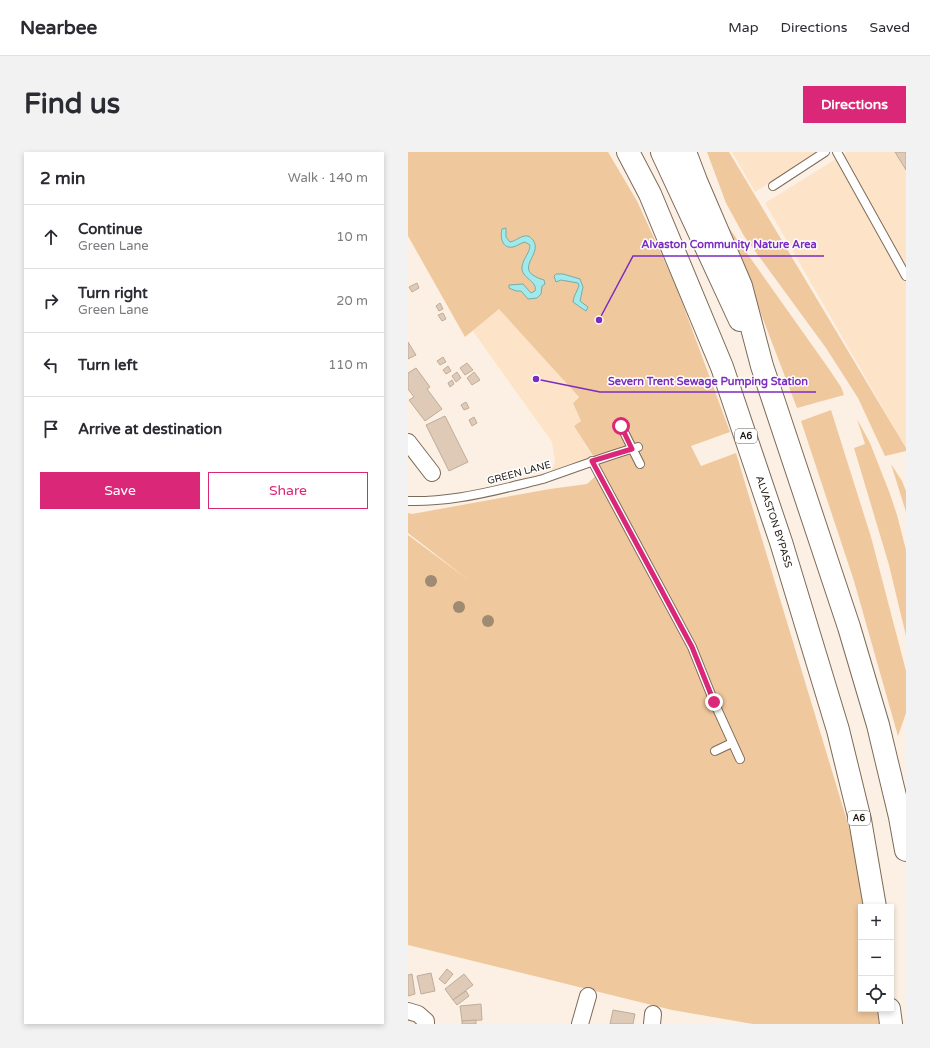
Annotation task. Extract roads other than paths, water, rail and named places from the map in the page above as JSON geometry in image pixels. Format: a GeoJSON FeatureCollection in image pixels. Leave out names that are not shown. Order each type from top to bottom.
{"type":"FeatureCollection","features":[{"type":"Feature","properties":{"kind":"highway","name":"ALVASTON BYPASS"},"geometry":{"type":"LineString","coordinates":[[628,152],[650,194],[722,367],[781,542],[838,730],[860,820],[874,904]]}},
{"type":"Feature","properties":{"kind":"highway"},"geometry":{"type":"LineString","coordinates":[[662,152],[762,366]]}},
{"type":"Feature","properties":{"kind":"highway"},"geometry":{"type":"LineString","coordinates":[[685,152],[741,286],[762,366],[849,628],[878,725],[900,817],[906,850]]}},
{"type":"Feature","properties":{"kind":"highway"},"geometry":{"type":"LineString","coordinates":[[889,1012],[891,1024]]}},
{"type":"Feature","properties":{"kind":"street"},"geometry":{"type":"LineString","coordinates":[[409,445],[432,473]]}},
{"type":"Feature","properties":{"kind":"street"},"geometry":{"type":"LineString","coordinates":[[580,1024],[588,996]]}},
{"type":"Feature","properties":{"kind":"street"},"geometry":{"type":"LineString","coordinates":[[408,1011],[418,1014],[426,1021],[426,1024]]}},
{"type":"Feature","properties":{"kind":"lane"},"geometry":{"type":"LineString","coordinates":[[837,152],[906,276]]}},
{"type":"Feature","properties":{"kind":"lane"},"geometry":{"type":"LineString","coordinates":[[773,186],[821,153]]}},
{"type":"Feature","properties":{"kind":"lane"},"geometry":{"type":"LineString","coordinates":[[621,426],[635,448],[640,464]]}},
{"type":"Feature","properties":{"kind":"lane","name":"GREEN LANE"},"geometry":{"type":"LineString","coordinates":[[408,501],[457,498],[492,491],[542,479],[592,461],[635,448]]}},
{"type":"Feature","properties":{"kind":"lane"},"geometry":{"type":"LineString","coordinates":[[592,461],[692,647],[714,702],[740,759]]}},
{"type":"Feature","properties":{"kind":"lane"},"geometry":{"type":"LineString","coordinates":[[715,751],[732,743]]}},
{"type":"Feature","properties":{"kind":"water"},"geometry":{"type":"Polygon","coordinates":[[[506,228],[506,237],[510,242],[525,236],[529,236],[533,240],[535,251],[528,267],[529,272],[544,280],[545,284],[542,286],[541,294],[537,298],[528,299],[521,291],[516,291],[509,288],[509,285],[523,284],[531,293],[535,291],[535,285],[525,276],[522,270],[522,266],[529,251],[530,245],[525,242],[513,247],[506,246],[501,235],[502,229],[506,228]]]}},
{"type":"Feature","properties":{"kind":"water"},"geometry":{"type":"Polygon","coordinates":[[[556,274],[563,274],[580,279],[583,287],[580,301],[588,307],[586,311],[573,302],[579,286],[578,283],[561,280],[556,282],[554,276],[556,274]]]}},
{"type":"Feature","properties":{"kind":"place","name":"Alvaston Community Nature Area"},"geometry":{"type":"Point","coordinates":[599,320]}},
{"type":"Feature","properties":{"kind":"place","name":"Severn Trent Sewage Pumping Station"},"geometry":{"type":"Point","coordinates":[536,379]}}]}
